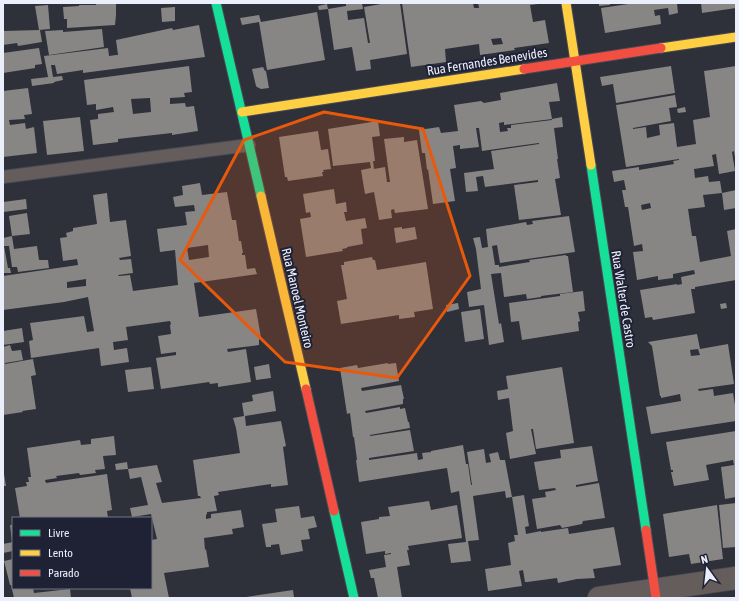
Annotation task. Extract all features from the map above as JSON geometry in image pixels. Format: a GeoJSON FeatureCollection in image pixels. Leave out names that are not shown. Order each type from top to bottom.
{"type":"FeatureCollection","features":[{"type":"Feature","properties":{"kind":"street","name":"Rua Manoel Monteiro"},"geometry":{"type":"LineString","coordinates":[[216,3],[354,598]]}},
{"type":"Feature","properties":{"kind":"street","name":"Rua Walter de Castro"},"geometry":{"type":"LineString","coordinates":[[566,3],[655,594]]}},
{"type":"Feature","properties":{"kind":"street","name":"Rua Fernandes Benevides"},"geometry":{"type":"LineString","coordinates":[[242,112],[736,37]]}},
{"type":"Feature","properties":{"kind":"street"},"geometry":{"type":"LineString","coordinates":[[599,598],[655,594],[736,578]]}},
{"type":"Feature","properties":{"kind":"lane"},"geometry":{"type":"LineString","coordinates":[[3,177],[249,145]]}},
{"type":"Feature","properties":{"kind":"highlighted area"},"geometry":{"type":"Polygon","coordinates":[[[324,112],[423,129],[470,276],[397,378],[285,362],[180,260],[244,140],[324,112]]]}},
{"type":"Feature","properties":{"kind":"building"},"geometry":{"type":"Polygon","coordinates":[[[96,3],[116,3],[115,25],[67,28],[67,19],[64,19],[63,7],[96,5],[96,3]]]}},
{"type":"Feature","properties":{"kind":"building"},"geometry":{"type":"Polygon","coordinates":[[[346,3],[362,3],[363,9],[347,11],[348,20],[364,18],[368,43],[370,43],[364,7],[381,3],[400,3],[407,54],[370,60],[371,69],[356,71],[352,47],[334,50],[328,9],[346,6],[346,3]]]}},
{"type":"Feature","properties":{"kind":"building"},"geometry":{"type":"Polygon","coordinates":[[[402,3],[473,3],[474,8],[479,8],[478,3],[538,3],[530,5],[533,22],[545,20],[549,43],[480,55],[479,44],[445,49],[446,62],[411,67],[402,3]],[[501,38],[491,39],[493,45],[503,44],[501,38]]]}},
{"type":"Feature","properties":{"kind":"building"},"geometry":{"type":"Polygon","coordinates":[[[599,3],[610,3],[610,5],[599,6],[599,3]]]}},
{"type":"Feature","properties":{"kind":"building"},"geometry":{"type":"Polygon","coordinates":[[[635,3],[677,3],[678,13],[669,15],[668,8],[654,10],[655,16],[660,15],[661,24],[605,33],[601,8],[635,3]]]}},
{"type":"Feature","properties":{"kind":"building"},"geometry":{"type":"Polygon","coordinates":[[[701,3],[736,3],[736,8],[702,13],[701,3]]]}},
{"type":"Feature","properties":{"kind":"building"},"geometry":{"type":"Polygon","coordinates":[[[327,4],[328,9],[319,10],[318,6],[327,4]]]}},
{"type":"Feature","properties":{"kind":"building"},"geometry":{"type":"Polygon","coordinates":[[[48,5],[50,29],[39,30],[35,6],[48,5]]]}},
{"type":"Feature","properties":{"kind":"building"},"geometry":{"type":"Polygon","coordinates":[[[175,7],[175,21],[162,22],[161,8],[175,7]]]}},
{"type":"Feature","properties":{"kind":"building"},"geometry":{"type":"Polygon","coordinates":[[[317,12],[325,60],[267,70],[259,22],[242,25],[240,18],[259,15],[261,22],[317,12]]]}},
{"type":"Feature","properties":{"kind":"building"},"geometry":{"type":"Polygon","coordinates":[[[199,25],[205,57],[83,73],[83,70],[57,74],[55,65],[51,65],[53,77],[62,76],[63,80],[54,83],[32,86],[31,79],[48,77],[44,56],[108,48],[109,56],[118,55],[116,40],[172,28],[173,30],[199,25]]]}},
{"type":"Feature","properties":{"kind":"building"},"geometry":{"type":"Polygon","coordinates":[[[102,29],[104,47],[49,55],[45,31],[63,30],[63,32],[102,29]]]}},
{"type":"Feature","properties":{"kind":"building"},"geometry":{"type":"Polygon","coordinates":[[[40,30],[42,42],[18,46],[17,43],[3,45],[3,31],[40,30]]]}},
{"type":"Feature","properties":{"kind":"building"},"geometry":{"type":"Polygon","coordinates":[[[39,48],[42,64],[35,65],[35,68],[3,73],[3,53],[39,48]]]}},
{"type":"Feature","properties":{"kind":"building"},"geometry":{"type":"Polygon","coordinates":[[[189,66],[192,92],[184,93],[185,97],[170,98],[170,104],[185,103],[186,107],[194,106],[198,131],[172,135],[172,133],[118,139],[118,142],[93,145],[90,120],[98,119],[98,114],[114,112],[113,107],[96,110],[96,104],[87,105],[84,80],[189,66]],[[150,98],[131,99],[133,114],[151,112],[150,98]]]}},
{"type":"Feature","properties":{"kind":"building"},"geometry":{"type":"Polygon","coordinates":[[[671,66],[675,93],[616,103],[613,84],[602,86],[600,77],[671,66]]]}},
{"type":"Feature","properties":{"kind":"building"},"geometry":{"type":"Polygon","coordinates":[[[736,66],[735,158],[734,151],[732,152],[735,171],[719,174],[716,154],[712,155],[714,166],[694,169],[695,178],[708,176],[709,182],[720,181],[722,193],[703,195],[705,207],[688,209],[692,236],[696,236],[700,262],[731,256],[727,231],[736,229],[736,280],[691,289],[695,313],[653,320],[652,317],[645,318],[640,290],[682,284],[681,277],[695,274],[694,270],[673,274],[673,278],[658,280],[658,276],[637,280],[633,252],[643,251],[642,244],[634,246],[628,207],[625,207],[622,190],[626,190],[624,180],[614,182],[612,171],[639,167],[639,170],[674,164],[673,161],[679,159],[626,167],[616,105],[675,95],[677,107],[669,108],[671,121],[633,129],[646,127],[647,138],[660,135],[659,125],[674,123],[677,147],[696,144],[693,120],[710,117],[704,71],[736,66]],[[650,203],[641,205],[642,210],[651,208],[650,203]]]}},
{"type":"Feature","properties":{"kind":"building"},"geometry":{"type":"Polygon","coordinates":[[[263,67],[266,71],[269,88],[261,89],[256,86],[252,69],[263,67]]]}},
{"type":"Feature","properties":{"kind":"building"},"geometry":{"type":"Polygon","coordinates":[[[557,83],[560,101],[549,102],[552,119],[562,117],[563,127],[554,128],[560,178],[555,179],[561,215],[519,220],[514,185],[538,182],[538,180],[485,187],[483,176],[476,177],[478,191],[466,192],[464,173],[494,169],[491,151],[539,144],[482,151],[479,128],[476,128],[479,147],[460,149],[460,145],[453,146],[456,168],[450,169],[455,201],[433,204],[425,153],[422,153],[419,130],[439,127],[441,133],[458,131],[454,105],[501,100],[500,93],[557,83]],[[552,119],[504,125],[504,122],[499,123],[500,132],[508,131],[507,128],[511,128],[511,125],[552,119]]]}},
{"type":"Feature","properties":{"kind":"building"},"geometry":{"type":"Polygon","coordinates":[[[28,88],[32,114],[24,115],[25,119],[9,120],[10,125],[25,123],[26,129],[34,127],[37,153],[3,157],[3,91],[28,88]]]}},
{"type":"Feature","properties":{"kind":"building"},"geometry":{"type":"Polygon","coordinates":[[[685,107],[686,112],[678,113],[677,109],[685,107]]]}},
{"type":"Feature","properties":{"kind":"building"},"geometry":{"type":"Polygon","coordinates":[[[80,117],[84,151],[47,155],[43,121],[80,117]]]}},
{"type":"Feature","properties":{"kind":"building"},"geometry":{"type":"Polygon","coordinates":[[[378,121],[380,136],[372,137],[375,161],[373,161],[374,169],[385,167],[387,182],[390,182],[384,139],[404,137],[404,142],[417,140],[428,209],[395,213],[394,209],[391,210],[392,218],[379,220],[374,192],[365,194],[361,170],[371,168],[370,162],[333,166],[328,129],[378,121]]]}},
{"type":"Feature","properties":{"kind":"building"},"geometry":{"type":"Polygon","coordinates":[[[318,131],[321,150],[328,149],[331,169],[323,170],[323,176],[288,181],[287,177],[285,177],[279,137],[318,131]]]}},
{"type":"Feature","properties":{"kind":"building"},"geometry":{"type":"Polygon","coordinates":[[[200,183],[202,195],[227,192],[232,220],[236,220],[239,241],[241,241],[242,255],[245,255],[247,269],[255,268],[257,274],[194,283],[199,317],[256,309],[261,338],[259,339],[259,345],[227,349],[228,352],[246,349],[251,382],[218,387],[218,383],[210,384],[209,382],[161,389],[156,358],[176,355],[176,352],[161,354],[158,336],[171,334],[170,321],[126,327],[128,340],[113,342],[114,350],[127,348],[129,362],[101,366],[99,348],[31,358],[29,341],[33,340],[30,323],[84,316],[87,332],[94,331],[88,297],[64,302],[3,310],[3,276],[78,265],[77,259],[63,261],[60,238],[67,237],[66,233],[73,231],[73,228],[97,224],[93,195],[107,193],[110,222],[126,220],[131,256],[119,258],[120,260],[131,259],[133,273],[118,275],[130,275],[133,291],[178,285],[175,250],[160,252],[157,229],[187,225],[185,212],[195,211],[194,205],[175,207],[173,197],[183,195],[182,186],[200,183]],[[208,245],[187,248],[189,260],[209,257],[208,245]],[[86,279],[67,282],[67,288],[86,286],[86,279]]]}},
{"type":"Feature","properties":{"kind":"building"},"geometry":{"type":"Polygon","coordinates":[[[334,189],[336,204],[346,202],[347,212],[344,212],[346,221],[365,218],[367,228],[361,229],[363,244],[347,247],[342,249],[343,251],[306,257],[300,219],[311,217],[310,212],[306,213],[303,194],[334,189]]]}},
{"type":"Feature","properties":{"kind":"building"},"geometry":{"type":"Polygon","coordinates":[[[736,190],[736,208],[724,210],[722,193],[736,190]]]}},
{"type":"Feature","properties":{"kind":"building"},"geometry":{"type":"Polygon","coordinates":[[[26,199],[27,209],[3,212],[3,202],[26,199]]]}},
{"type":"Feature","properties":{"kind":"building"},"geometry":{"type":"Polygon","coordinates":[[[27,213],[30,234],[12,236],[9,216],[27,213]]]}},
{"type":"Feature","properties":{"kind":"building"},"geometry":{"type":"Polygon","coordinates":[[[569,216],[575,252],[500,263],[497,245],[492,246],[495,265],[499,265],[499,267],[530,262],[529,260],[568,256],[573,292],[527,299],[526,294],[504,297],[501,273],[491,274],[499,324],[501,323],[504,342],[489,345],[484,305],[469,307],[467,292],[481,289],[476,249],[473,238],[480,237],[482,248],[488,247],[486,229],[526,222],[527,225],[533,224],[532,221],[569,216]]]}},
{"type":"Feature","properties":{"kind":"building"},"geometry":{"type":"Polygon","coordinates":[[[402,227],[402,229],[415,227],[417,239],[396,243],[394,228],[402,227]]]}},
{"type":"Feature","properties":{"kind":"building"},"geometry":{"type":"Polygon","coordinates":[[[12,236],[14,249],[37,246],[39,260],[48,260],[49,268],[18,272],[17,267],[12,267],[9,246],[4,246],[8,268],[10,268],[11,273],[3,273],[3,238],[12,236]]]}},
{"type":"Feature","properties":{"kind":"building"},"geometry":{"type":"Polygon","coordinates":[[[372,257],[373,260],[375,260],[377,270],[426,262],[433,309],[414,312],[415,317],[399,319],[399,315],[341,324],[337,301],[347,299],[341,265],[344,265],[344,262],[372,257]]]}},
{"type":"Feature","properties":{"kind":"building"},"geometry":{"type":"Polygon","coordinates":[[[583,291],[585,311],[578,312],[580,321],[578,322],[579,331],[522,340],[519,321],[511,322],[509,303],[560,296],[560,294],[583,291]]]}},
{"type":"Feature","properties":{"kind":"building"},"geometry":{"type":"Polygon","coordinates":[[[458,303],[459,309],[447,312],[446,305],[458,303]]]}},
{"type":"Feature","properties":{"kind":"building"},"geometry":{"type":"Polygon","coordinates":[[[726,303],[727,308],[721,309],[720,304],[726,303]]]}},
{"type":"Feature","properties":{"kind":"building"},"geometry":{"type":"Polygon","coordinates":[[[480,309],[484,339],[465,342],[461,312],[480,309]]]}},
{"type":"Feature","properties":{"kind":"building"},"geometry":{"type":"Polygon","coordinates":[[[22,328],[24,342],[3,345],[3,331],[22,328]]]}},
{"type":"Feature","properties":{"kind":"building"},"geometry":{"type":"Polygon","coordinates":[[[697,334],[700,349],[728,344],[734,384],[698,389],[699,391],[713,389],[714,396],[733,393],[736,421],[651,434],[646,407],[681,401],[680,394],[661,398],[652,346],[648,342],[697,334]],[[698,349],[690,350],[691,356],[700,355],[698,349]]]}},
{"type":"Feature","properties":{"kind":"building"},"geometry":{"type":"Polygon","coordinates":[[[10,345],[12,351],[21,350],[23,360],[5,364],[33,359],[36,375],[31,376],[36,409],[3,415],[3,347],[10,345]]]}},
{"type":"Feature","properties":{"kind":"building"},"geometry":{"type":"Polygon","coordinates":[[[396,363],[399,381],[361,388],[362,391],[401,385],[404,399],[403,404],[365,411],[366,413],[400,407],[400,409],[405,408],[410,428],[370,436],[410,430],[414,451],[369,458],[369,460],[417,453],[418,460],[423,459],[422,453],[463,445],[466,464],[468,464],[472,485],[467,452],[484,449],[486,463],[491,462],[489,454],[498,452],[500,460],[505,460],[512,497],[506,498],[505,491],[473,496],[479,540],[468,541],[471,561],[451,563],[448,544],[466,542],[459,491],[451,493],[447,468],[359,482],[350,413],[347,414],[340,368],[357,365],[358,368],[396,363]]]}},
{"type":"Feature","properties":{"kind":"building"},"geometry":{"type":"Polygon","coordinates":[[[269,364],[271,378],[256,380],[254,367],[269,364]]]}},
{"type":"Feature","properties":{"kind":"building"},"geometry":{"type":"Polygon","coordinates":[[[151,367],[154,389],[128,392],[125,370],[151,367]]]}},
{"type":"Feature","properties":{"kind":"building"},"geometry":{"type":"Polygon","coordinates":[[[562,367],[574,443],[536,449],[533,429],[531,429],[536,454],[510,459],[506,433],[513,431],[509,398],[498,400],[497,391],[508,389],[506,376],[562,367]]]}},
{"type":"Feature","properties":{"kind":"building"},"geometry":{"type":"Polygon","coordinates":[[[273,391],[276,411],[245,416],[246,426],[281,421],[286,446],[283,447],[288,485],[271,487],[271,484],[218,492],[219,495],[214,496],[217,511],[207,512],[206,519],[211,518],[211,514],[241,510],[244,527],[232,529],[233,534],[204,538],[209,567],[164,573],[169,598],[132,598],[130,589],[152,589],[152,540],[157,539],[151,514],[132,517],[130,508],[148,505],[141,477],[130,479],[128,469],[157,465],[162,482],[156,483],[162,503],[201,498],[198,496],[193,460],[240,453],[233,418],[244,416],[242,403],[253,401],[252,395],[273,391]]]}},
{"type":"Feature","properties":{"kind":"building"},"geometry":{"type":"Polygon","coordinates":[[[736,431],[736,497],[725,499],[721,467],[734,465],[733,460],[706,465],[709,480],[674,486],[671,472],[673,472],[673,470],[671,470],[666,442],[736,431]]]}},
{"type":"Feature","properties":{"kind":"building"},"geometry":{"type":"Polygon","coordinates":[[[114,436],[116,455],[103,456],[105,469],[95,470],[96,473],[80,475],[79,473],[56,476],[57,478],[45,480],[46,483],[107,474],[112,510],[107,511],[108,517],[20,517],[15,488],[27,486],[26,482],[29,482],[28,477],[31,477],[27,448],[80,440],[81,445],[91,444],[91,439],[114,436]]]}},
{"type":"Feature","properties":{"kind":"building"},"geometry":{"type":"Polygon","coordinates":[[[592,446],[598,481],[576,485],[576,487],[599,483],[605,518],[583,521],[582,524],[562,528],[560,525],[537,529],[532,499],[546,497],[545,492],[556,490],[555,488],[539,490],[534,462],[561,458],[560,450],[592,446]]]}},
{"type":"Feature","properties":{"kind":"building"},"geometry":{"type":"Polygon","coordinates":[[[127,462],[128,469],[116,470],[115,464],[127,462]]]}},
{"type":"Feature","properties":{"kind":"building"},"geometry":{"type":"Polygon","coordinates":[[[4,474],[6,486],[3,486],[4,474]]]}},
{"type":"Feature","properties":{"kind":"building"},"geometry":{"type":"Polygon","coordinates":[[[524,495],[529,526],[525,527],[526,534],[568,528],[569,534],[614,527],[621,565],[593,569],[595,578],[577,579],[558,583],[557,578],[525,582],[523,570],[519,571],[522,586],[488,591],[485,569],[511,565],[508,543],[515,541],[514,535],[518,535],[512,497],[524,495]]]}},
{"type":"Feature","properties":{"kind":"building"},"geometry":{"type":"Polygon","coordinates":[[[429,501],[431,510],[457,505],[462,538],[408,546],[409,550],[407,550],[410,565],[397,567],[402,598],[378,598],[374,578],[371,578],[369,570],[386,567],[384,555],[391,553],[385,554],[385,551],[366,554],[361,522],[379,519],[379,517],[390,516],[388,507],[429,501]]]}},
{"type":"Feature","properties":{"kind":"building"},"geometry":{"type":"Polygon","coordinates":[[[736,503],[736,547],[723,548],[719,505],[736,503]]]}},
{"type":"Feature","properties":{"kind":"building"},"geometry":{"type":"Polygon","coordinates":[[[717,505],[723,559],[691,564],[689,554],[669,557],[663,514],[717,505]]]}},
{"type":"Feature","properties":{"kind":"building"},"geometry":{"type":"Polygon","coordinates":[[[299,506],[301,518],[314,516],[317,527],[308,529],[310,539],[301,540],[303,551],[281,555],[279,544],[266,547],[262,524],[277,522],[275,509],[299,506]]]}},
{"type":"Feature","properties":{"kind":"building"},"geometry":{"type":"Polygon","coordinates":[[[10,525],[12,525],[12,541],[10,525]]]}},
{"type":"Feature","properties":{"kind":"building"},"geometry":{"type":"Polygon","coordinates":[[[12,542],[12,551],[3,553],[3,544],[12,542]]]}},
{"type":"Feature","properties":{"kind":"building"},"geometry":{"type":"Polygon","coordinates":[[[12,559],[12,589],[33,589],[34,593],[70,589],[71,598],[14,598],[4,561],[12,559]]]}},
{"type":"Feature","properties":{"kind":"building"},"geometry":{"type":"Polygon","coordinates":[[[293,590],[294,598],[246,598],[246,597],[293,590]]]}},
{"type":"Feature","properties":{"kind":"traffic: fast"},"geometry":{"type":"LineString","coordinates":[[216,3],[261,196]]}},
{"type":"Feature","properties":{"kind":"traffic: fast"},"geometry":{"type":"LineString","coordinates":[[591,165],[646,530]]}},
{"type":"Feature","properties":{"kind":"traffic: fast"},"geometry":{"type":"LineString","coordinates":[[334,511],[354,598]]}},
{"type":"Feature","properties":{"kind":"traffic: slow"},"geometry":{"type":"LineString","coordinates":[[566,3],[591,165]]}},
{"type":"Feature","properties":{"kind":"traffic: slow"},"geometry":{"type":"LineString","coordinates":[[661,48],[736,37]]}},
{"type":"Feature","properties":{"kind":"traffic: slow"},"geometry":{"type":"LineString","coordinates":[[242,112],[524,69]]}},
{"type":"Feature","properties":{"kind":"traffic: slow"},"geometry":{"type":"LineString","coordinates":[[261,196],[306,389]]}},
{"type":"Feature","properties":{"kind":"traffic: jam"},"geometry":{"type":"LineString","coordinates":[[524,69],[661,48]]}},
{"type":"Feature","properties":{"kind":"traffic: jam"},"geometry":{"type":"LineString","coordinates":[[306,389],[334,511]]}},
{"type":"Feature","properties":{"kind":"traffic: jam"},"geometry":{"type":"LineString","coordinates":[[646,530],[656,598]]}}]}
